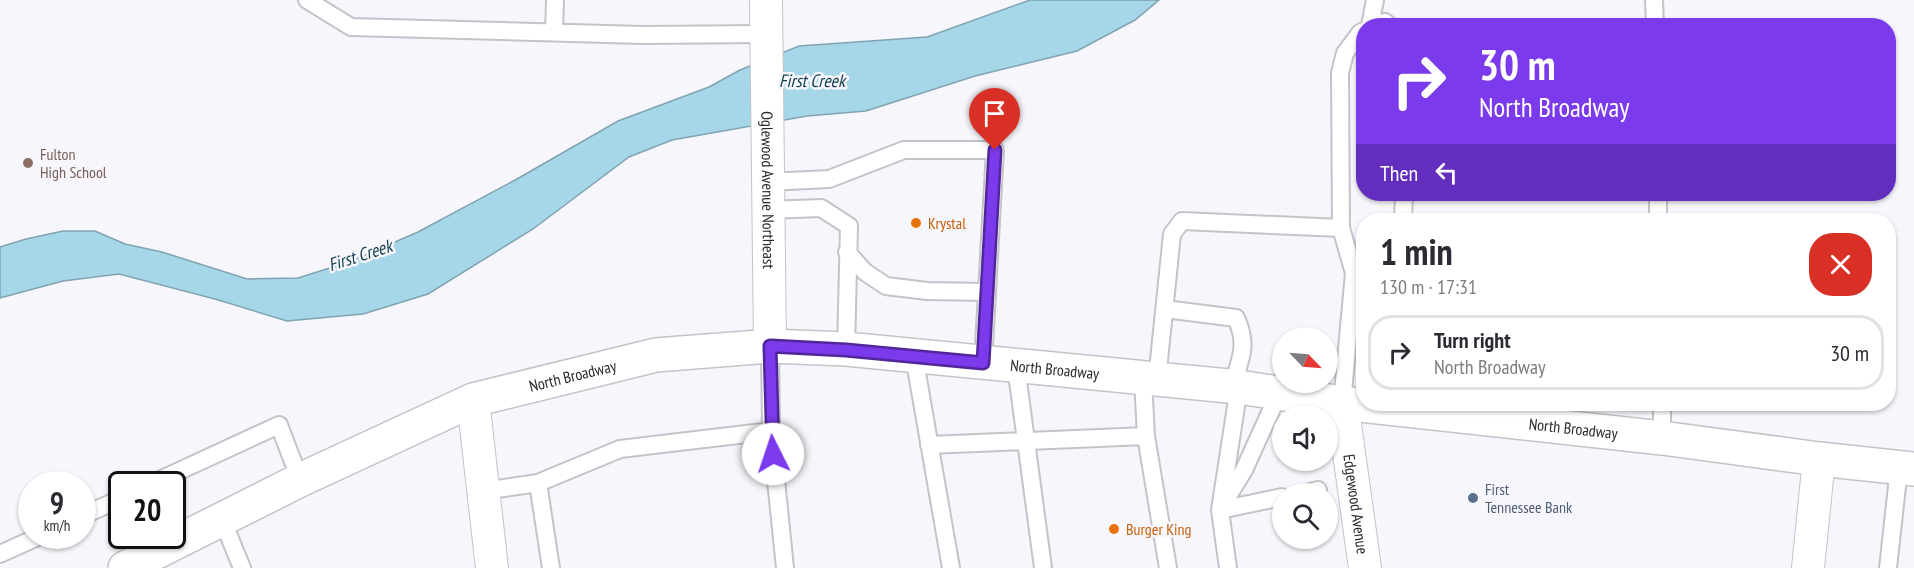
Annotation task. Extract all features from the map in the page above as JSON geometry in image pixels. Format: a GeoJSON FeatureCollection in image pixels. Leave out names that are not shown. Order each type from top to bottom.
{"type":"FeatureCollection","features":[{"type":"Feature","properties":{"kind":"main road","name":"North Broadway"},"geometry":{"type":"LineString","coordinates":[[125,568],[300,480],[473,400],[656,355],[770,346],[846,350],[1272,392]]}},
{"type":"Feature","properties":{"kind":"main road","name":"North Broadway"},"geometry":{"type":"LineString","coordinates":[[1279,393],[1356,405]]}},
{"type":"Feature","properties":{"kind":"main road","name":"North Broadway"},"geometry":{"type":"LineString","coordinates":[[1415,411],[1906,468]]}},
{"type":"Feature","properties":{"kind":"street","name":"Oglewood Avenue Northeast"},"geometry":{"type":"LineString","coordinates":[[766,0],[770,346]]}},
{"type":"Feature","properties":{"kind":"street"},"geometry":{"type":"LineString","coordinates":[[473,400],[492,568]]}},
{"type":"Feature","properties":{"kind":"street","name":"Edgewood Avenue"},"geometry":{"type":"LineString","coordinates":[[1342,403],[1365,568]]}},
{"type":"Feature","properties":{"kind":"street"},"geometry":{"type":"LineString","coordinates":[[1808,568],[1819,459]]}},
{"type":"Feature","properties":{"kind":"lane"},"geometry":{"type":"LineString","coordinates":[[308,0],[351,27],[642,35],[767,42]]}},
{"type":"Feature","properties":{"kind":"lane"},"geometry":{"type":"LineString","coordinates":[[554,32],[555,0]]}},
{"type":"Feature","properties":{"kind":"lane"},"geometry":{"type":"LineString","coordinates":[[1372,18],[1375,0]]}},
{"type":"Feature","properties":{"kind":"lane"},"geometry":{"type":"LineString","coordinates":[[1654,0],[1655,18]]}},
{"type":"Feature","properties":{"kind":"lane"},"geometry":{"type":"LineString","coordinates":[[1356,38],[1345,52],[1340,73],[1341,228],[1356,262]]}},
{"type":"Feature","properties":{"kind":"lane"},"geometry":{"type":"LineString","coordinates":[[768,181],[829,179],[904,150],[995,150],[983,363]]}},
{"type":"Feature","properties":{"kind":"lane"},"geometry":{"type":"LineString","coordinates":[[768,181],[821,208],[849,226],[846,350]]}},
{"type":"Feature","properties":{"kind":"lane"},"geometry":{"type":"LineString","coordinates":[[1168,568],[1146,436],[1150,380],[1165,309],[1172,234],[1182,221],[1341,228]]}},
{"type":"Feature","properties":{"kind":"lane"},"geometry":{"type":"LineString","coordinates":[[847,252],[865,272],[886,286],[927,291],[986,292]]}},
{"type":"Feature","properties":{"kind":"lane"},"geometry":{"type":"LineString","coordinates":[[1342,403],[1356,293]]}},
{"type":"Feature","properties":{"kind":"lane"},"geometry":{"type":"LineString","coordinates":[[1165,309],[1236,318],[1244,335],[1235,387],[1220,510],[1228,568]]}},
{"type":"Feature","properties":{"kind":"lane"},"geometry":{"type":"LineString","coordinates":[[770,346],[771,431],[785,568]]}},
{"type":"Feature","properties":{"kind":"lane"},"geometry":{"type":"LineString","coordinates":[[914,356],[951,568]]}},
{"type":"Feature","properties":{"kind":"lane"},"geometry":{"type":"LineString","coordinates":[[1016,366],[1043,568]]}},
{"type":"Feature","properties":{"kind":"lane"},"geometry":{"type":"LineString","coordinates":[[1220,510],[1245,470],[1279,393]]}},
{"type":"Feature","properties":{"kind":"lane"},"geometry":{"type":"LineString","coordinates":[[1662,411],[1662,438]]}},
{"type":"Feature","properties":{"kind":"lane"},"geometry":{"type":"LineString","coordinates":[[179,471],[279,425],[300,480]]}},
{"type":"Feature","properties":{"kind":"lane"},"geometry":{"type":"LineString","coordinates":[[483,491],[538,483],[620,449],[771,431]]}},
{"type":"Feature","properties":{"kind":"lane"},"geometry":{"type":"LineString","coordinates":[[929,446],[1146,436]]}},
{"type":"Feature","properties":{"kind":"lane"},"geometry":{"type":"LineString","coordinates":[[1888,568],[1906,468]]}},
{"type":"Feature","properties":{"kind":"lane"},"geometry":{"type":"LineString","coordinates":[[538,483],[551,568]]}},
{"type":"Feature","properties":{"kind":"lane"},"geometry":{"type":"LineString","coordinates":[[1220,510],[1272,499]]}},
{"type":"Feature","properties":{"kind":"lane"},"geometry":{"type":"LineString","coordinates":[[222,519],[242,568]]}},
{"type":"Feature","properties":{"kind":"lane"},"geometry":{"type":"LineString","coordinates":[[0,554],[18,546]]}},
{"type":"Feature","properties":{"kind":"water","name":"First Creek"},"geometry":{"type":"Polygon","coordinates":[[[1030,0],[1159,0],[1135,20],[1077,51],[975,76],[866,111],[807,116],[672,140],[629,157],[533,229],[428,294],[363,314],[287,321],[119,274],[63,281],[0,298],[0,247],[63,231],[95,231],[125,244],[162,252],[247,279],[298,278],[349,262],[418,232],[618,121],[709,87],[740,70],[799,46],[927,37],[1030,0]]]}},
{"type":"Feature","properties":{"kind":"place","name":"Fulton High School"},"geometry":{"type":"Point","coordinates":[28,163]}},
{"type":"Feature","properties":{"kind":"place","name":"Krystal"},"geometry":{"type":"Point","coordinates":[916,223]}},
{"type":"Feature","properties":{"kind":"place","name":"First Tennessee Bank"},"geometry":{"type":"Point","coordinates":[1473,498]}},
{"type":"Feature","properties":{"kind":"place","name":"Burger King"},"geometry":{"type":"Point","coordinates":[1114,529]}},
{"type":"Feature","properties":{"kind":"route"},"geometry":{"type":"LineString","coordinates":[[773,454],[770,346],[846,350],[983,363],[995,150]]}}]}
